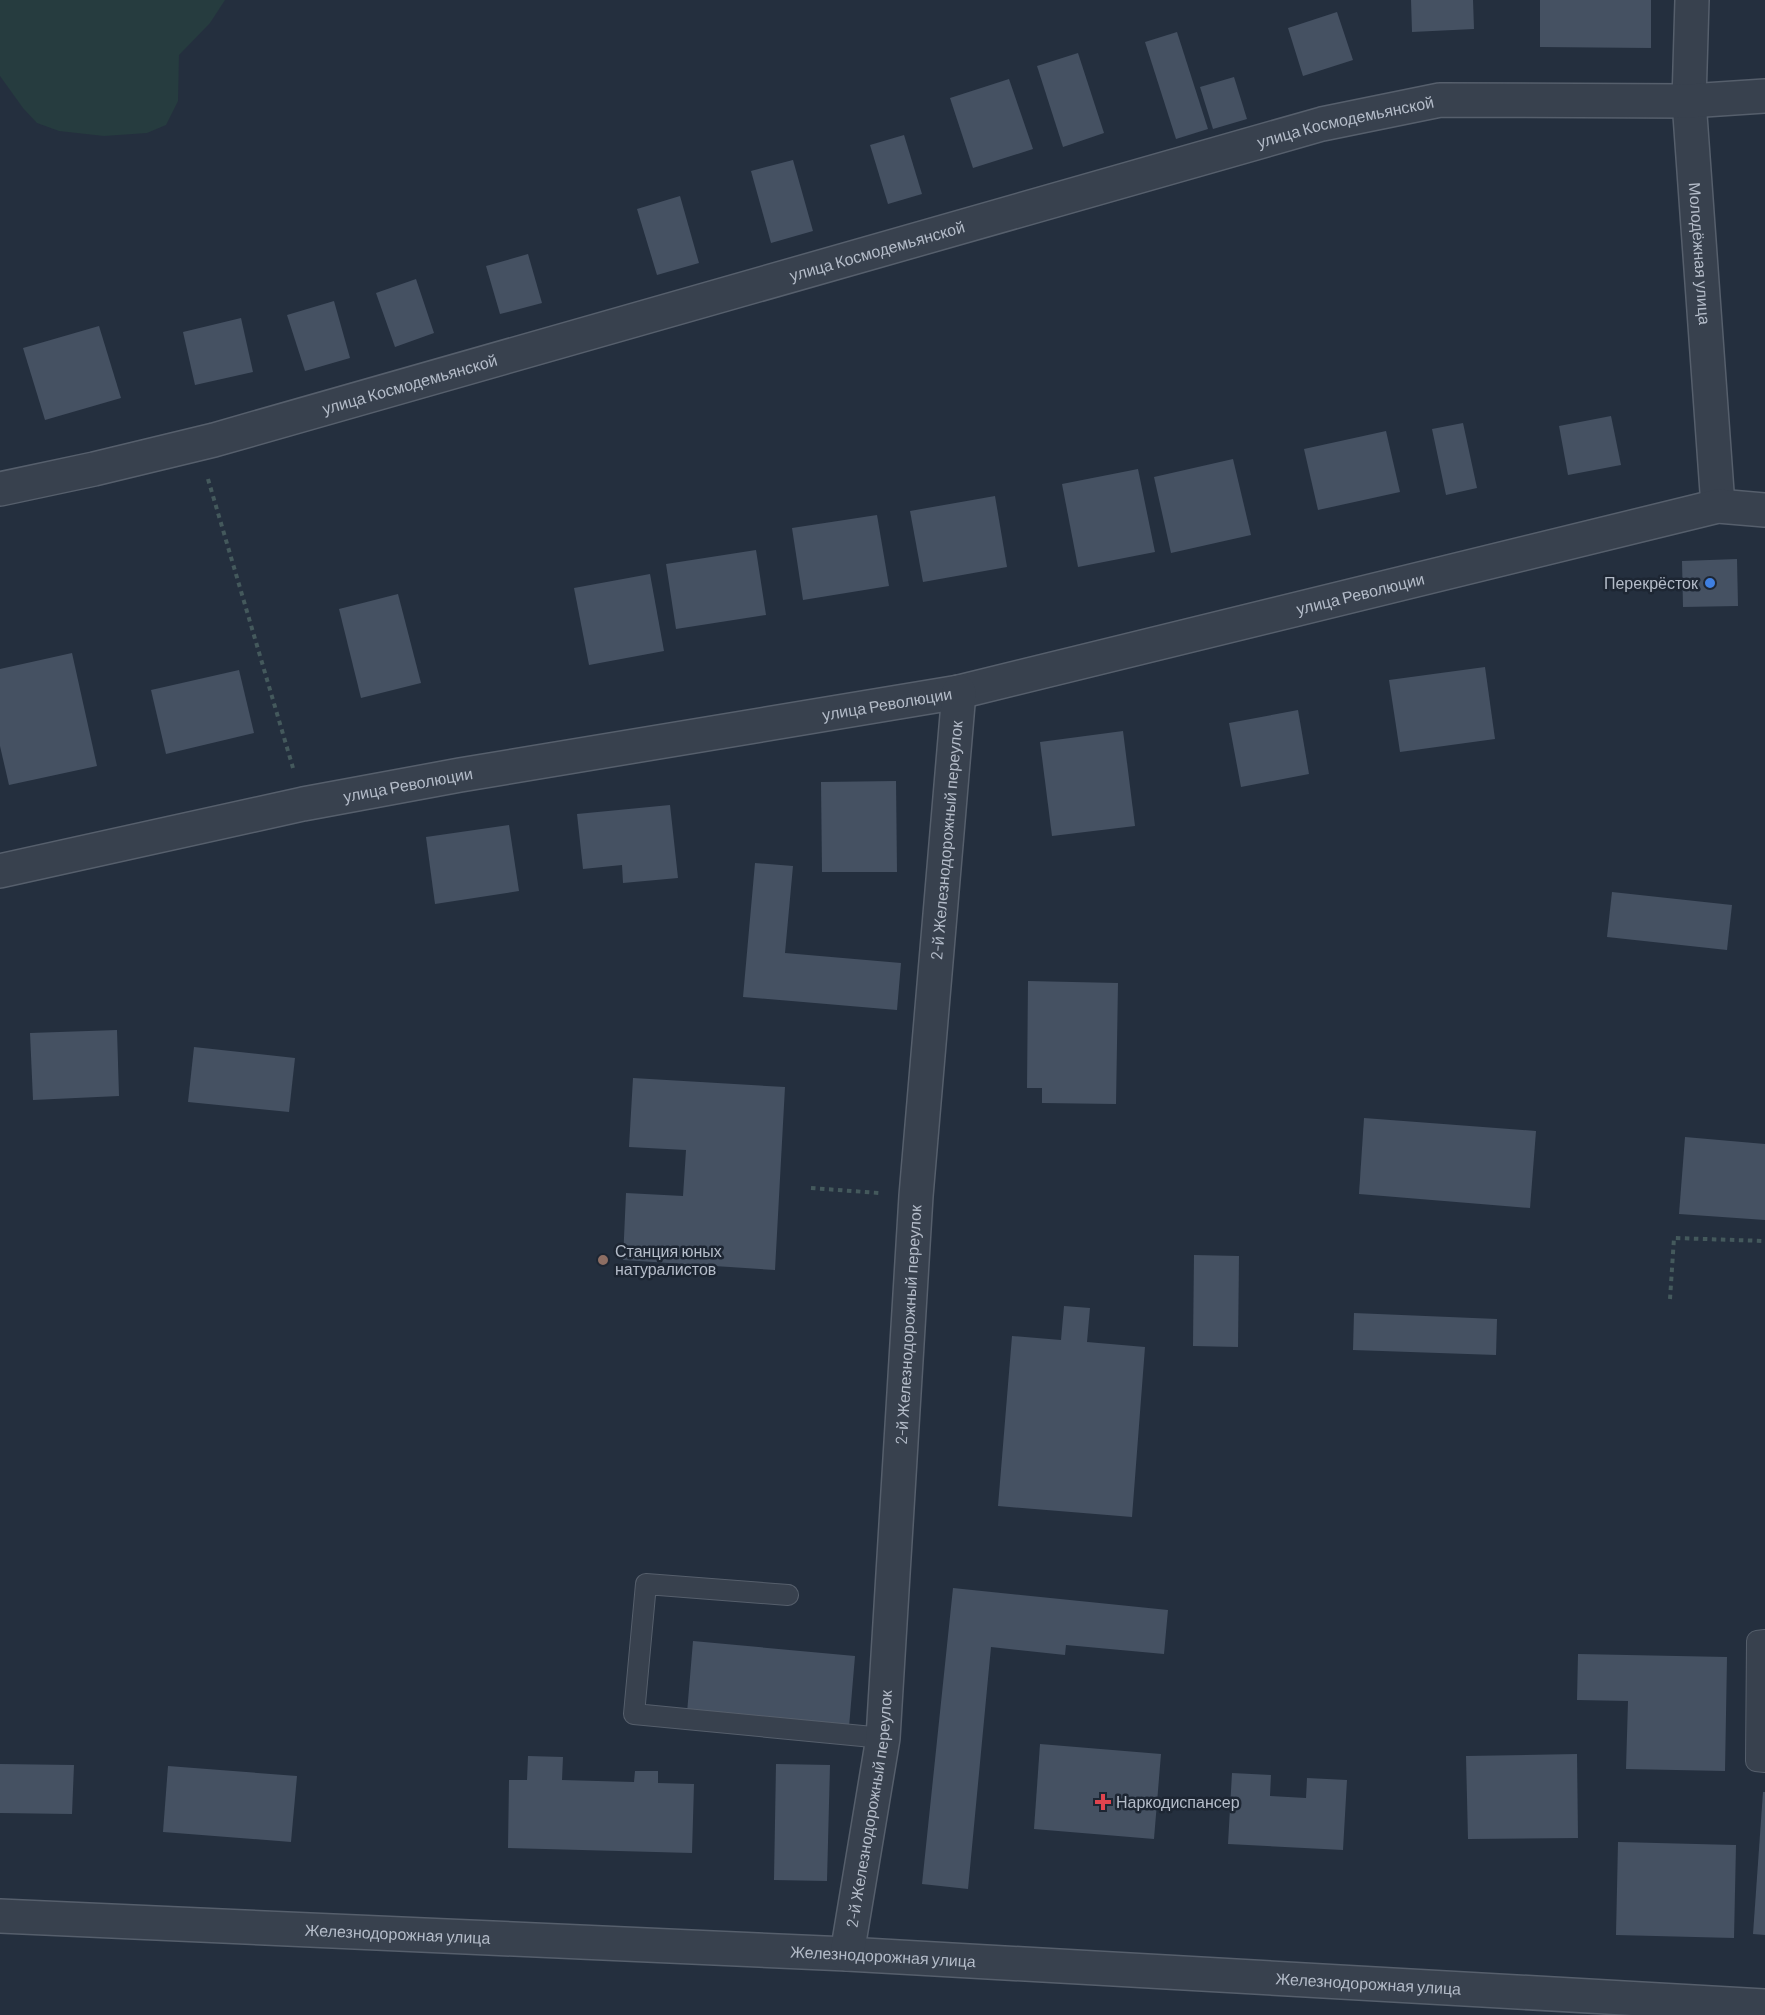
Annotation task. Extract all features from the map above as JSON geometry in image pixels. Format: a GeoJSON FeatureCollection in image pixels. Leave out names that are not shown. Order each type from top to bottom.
{"type":"FeatureCollection","features":[{"type":"Feature","properties":{"kind":"street","name":"Молодёжная улица"},"geometry":{"type":"LineString","coordinates":[[1692,0],[1689,101],[1718,506]]}},
{"type":"Feature","properties":{"kind":"street","name":"улица Космодемьянской"},"geometry":{"type":"LineString","coordinates":[[0,489],[197,444],[1322,124],[1440,100],[1689,101],[1765,96]]}},
{"type":"Feature","properties":{"kind":"street","name":"улица Революции"},"geometry":{"type":"LineString","coordinates":[[0,871],[303,804],[460,774],[959,692],[1718,506],[1765,510]]}},
{"type":"Feature","properties":{"kind":"street","name":"2-й Железнодорожный переулок"},"geometry":{"type":"LineString","coordinates":[[847,1954],[883,1738],[916,1196],[959,692]]}},
{"type":"Feature","properties":{"kind":"street","name":"Железнодорожная улица"},"geometry":{"type":"LineString","coordinates":[[0,1916],[847,1954],[1765,2006]]}},
{"type":"Feature","properties":{"kind":"lane"},"geometry":{"type":"LineString","coordinates":[[788,1595],[646,1584],[634,1714],[883,1738]]}},
{"type":"Feature","properties":{"kind":"lane"},"geometry":{"type":"LineString","coordinates":[[1765,1640],[1757,1641],[1756,1761],[1765,1762]]}},
{"type":"Feature","properties":{"kind":"path"},"geometry":{"type":"LineString","coordinates":[[197,444],[303,804]]}},
{"type":"Feature","properties":{"kind":"path"},"geometry":{"type":"LineString","coordinates":[[811,1188],[916,1196]]}},
{"type":"Feature","properties":{"kind":"path"},"geometry":{"type":"LineString","coordinates":[[1670,1299],[1674,1238],[1765,1241]]}},
{"type":"Feature","properties":{"kind":"green space"},"geometry":{"type":"Polygon","coordinates":[[[0,0],[225,0],[210,23],[179,55],[178,101],[166,125],[147,133],[104,136],[59,131],[37,123],[23,108],[0,76],[0,0]]]}},
{"type":"Feature","properties":{"kind":"building"},"geometry":{"type":"Polygon","coordinates":[[[1411,0],[1473,0],[1474,29],[1412,32],[1411,0]]]}},
{"type":"Feature","properties":{"kind":"building"},"geometry":{"type":"Polygon","coordinates":[[[1540,0],[1651,0],[1651,48],[1540,47],[1540,0]]]}},
{"type":"Feature","properties":{"kind":"building"},"geometry":{"type":"Polygon","coordinates":[[[1337,12],[1353,60],[1303,76],[1288,28],[1337,12]]]}},
{"type":"Feature","properties":{"kind":"building"},"geometry":{"type":"Polygon","coordinates":[[[1177,32],[1208,129],[1176,139],[1145,42],[1177,32]]]}},
{"type":"Feature","properties":{"kind":"building"},"geometry":{"type":"Polygon","coordinates":[[[1078,53],[1104,133],[1063,147],[1037,66],[1078,53]]]}},
{"type":"Feature","properties":{"kind":"building"},"geometry":{"type":"Polygon","coordinates":[[[1234,77],[1247,119],[1213,129],[1200,87],[1234,77]]]}},
{"type":"Feature","properties":{"kind":"building"},"geometry":{"type":"Polygon","coordinates":[[[1009,79],[1033,149],[973,168],[950,98],[1009,79]]]}},
{"type":"Feature","properties":{"kind":"building"},"geometry":{"type":"Polygon","coordinates":[[[904,135],[922,194],[888,204],[870,145],[904,135]]]}},
{"type":"Feature","properties":{"kind":"building"},"geometry":{"type":"Polygon","coordinates":[[[793,160],[813,231],[771,243],[751,171],[793,160]]]}},
{"type":"Feature","properties":{"kind":"building"},"geometry":{"type":"Polygon","coordinates":[[[680,196],[699,263],[657,275],[637,209],[680,196]]]}},
{"type":"Feature","properties":{"kind":"building"},"geometry":{"type":"Polygon","coordinates":[[[528,254],[542,303],[500,314],[486,266],[528,254]]]}},
{"type":"Feature","properties":{"kind":"building"},"geometry":{"type":"Polygon","coordinates":[[[416,279],[434,333],[395,347],[376,293],[416,279]]]}},
{"type":"Feature","properties":{"kind":"building"},"geometry":{"type":"Polygon","coordinates":[[[334,301],[350,358],[305,371],[287,315],[334,301]]]}},
{"type":"Feature","properties":{"kind":"building"},"geometry":{"type":"Polygon","coordinates":[[[241,318],[253,372],[195,385],[183,332],[241,318]]]}},
{"type":"Feature","properties":{"kind":"building"},"geometry":{"type":"Polygon","coordinates":[[[99,326],[121,398],[45,420],[23,348],[99,326]]]}},
{"type":"Feature","properties":{"kind":"building"},"geometry":{"type":"Polygon","coordinates":[[[1611,416],[1621,465],[1568,475],[1559,426],[1611,416]]]}},
{"type":"Feature","properties":{"kind":"building"},"geometry":{"type":"Polygon","coordinates":[[[1463,423],[1477,488],[1446,495],[1432,429],[1463,423]]]}},
{"type":"Feature","properties":{"kind":"building"},"geometry":{"type":"Polygon","coordinates":[[[1386,431],[1400,492],[1318,510],[1304,449],[1386,431]]]}},
{"type":"Feature","properties":{"kind":"building"},"geometry":{"type":"Polygon","coordinates":[[[1233,459],[1251,535],[1171,553],[1154,477],[1233,459]]]}},
{"type":"Feature","properties":{"kind":"building"},"geometry":{"type":"Polygon","coordinates":[[[1138,469],[1155,552],[1078,567],[1062,484],[1138,469]]]}},
{"type":"Feature","properties":{"kind":"building"},"geometry":{"type":"Polygon","coordinates":[[[995,496],[1007,567],[923,582],[910,511],[995,496]]]}},
{"type":"Feature","properties":{"kind":"building"},"geometry":{"type":"Polygon","coordinates":[[[877,515],[889,586],[803,600],[792,528],[877,515]]]}},
{"type":"Feature","properties":{"kind":"building"},"geometry":{"type":"Polygon","coordinates":[[[756,550],[766,615],[676,629],[666,564],[756,550]]]}},
{"type":"Feature","properties":{"kind":"building","name":"Перекрёсток"},"geometry":{"type":"Polygon","coordinates":[[[1737,559],[1738,606],[1683,607],[1682,561],[1737,559]]]}},
{"type":"Feature","properties":{"kind":"building"},"geometry":{"type":"Polygon","coordinates":[[[650,574],[664,651],[589,665],[574,588],[650,574]]]}},
{"type":"Feature","properties":{"kind":"building"},"geometry":{"type":"Polygon","coordinates":[[[398,594],[421,683],[361,698],[339,609],[398,594]]]}},
{"type":"Feature","properties":{"kind":"building"},"geometry":{"type":"Polygon","coordinates":[[[72,653],[97,766],[9,785],[0,746],[0,669],[72,653]]]}},
{"type":"Feature","properties":{"kind":"building"},"geometry":{"type":"Polygon","coordinates":[[[1485,667],[1495,739],[1400,752],[1389,680],[1485,667]]]}},
{"type":"Feature","properties":{"kind":"building"},"geometry":{"type":"Polygon","coordinates":[[[239,670],[254,733],[166,754],[151,690],[239,670]]]}},
{"type":"Feature","properties":{"kind":"building"},"geometry":{"type":"Polygon","coordinates":[[[1298,710],[1309,774],[1241,787],[1229,723],[1298,710]]]}},
{"type":"Feature","properties":{"kind":"building"},"geometry":{"type":"Polygon","coordinates":[[[1123,731],[1135,826],[1052,836],[1040,742],[1123,731]]]}},
{"type":"Feature","properties":{"kind":"building"},"geometry":{"type":"Polygon","coordinates":[[[896,781],[897,872],[822,872],[821,782],[896,781]]]}},
{"type":"Feature","properties":{"kind":"building"},"geometry":{"type":"Polygon","coordinates":[[[670,805],[678,878],[623,883],[622,865],[583,869],[577,814],[670,805]]]}},
{"type":"Feature","properties":{"kind":"building"},"geometry":{"type":"Polygon","coordinates":[[[509,825],[519,891],[435,904],[426,837],[509,825]]]}},
{"type":"Feature","properties":{"kind":"building"},"geometry":{"type":"Polygon","coordinates":[[[755,863],[793,866],[785,953],[901,963],[897,1010],[743,997],[755,863]]]}},
{"type":"Feature","properties":{"kind":"building"},"geometry":{"type":"Polygon","coordinates":[[[1612,892],[1732,905],[1727,950],[1607,937],[1612,892]]]}},
{"type":"Feature","properties":{"kind":"building"},"geometry":{"type":"Polygon","coordinates":[[[1028,981],[1118,983],[1116,1104],[1042,1103],[1042,1088],[1027,1088],[1028,981]]]}},
{"type":"Feature","properties":{"kind":"building"},"geometry":{"type":"Polygon","coordinates":[[[117,1030],[119,1096],[33,1100],[30,1033],[117,1030]]]}},
{"type":"Feature","properties":{"kind":"building"},"geometry":{"type":"Polygon","coordinates":[[[194,1047],[295,1058],[289,1112],[188,1102],[194,1047]]]}},
{"type":"Feature","properties":{"kind":"building"},"geometry":{"type":"Polygon","coordinates":[[[633,1078],[785,1087],[775,1270],[623,1260],[626,1193],[683,1196],[686,1150],[629,1147],[633,1078]]]}},
{"type":"Feature","properties":{"kind":"building"},"geometry":{"type":"Polygon","coordinates":[[[1364,1118],[1536,1131],[1530,1208],[1359,1194],[1364,1118]]]}},
{"type":"Feature","properties":{"kind":"building"},"geometry":{"type":"Polygon","coordinates":[[[1685,1137],[1765,1144],[1765,1220],[1679,1214],[1685,1137]]]}},
{"type":"Feature","properties":{"kind":"building"},"geometry":{"type":"Polygon","coordinates":[[[1194,1255],[1239,1256],[1238,1347],[1193,1346],[1194,1255]]]}},
{"type":"Feature","properties":{"kind":"building"},"geometry":{"type":"Polygon","coordinates":[[[1064,1306],[1090,1308],[1087,1342],[1145,1347],[1132,1517],[998,1506],[1012,1336],[1061,1340],[1064,1306]]]}},
{"type":"Feature","properties":{"kind":"building"},"geometry":{"type":"Polygon","coordinates":[[[1354,1313],[1497,1319],[1496,1355],[1353,1350],[1354,1313]]]}},
{"type":"Feature","properties":{"kind":"building"},"geometry":{"type":"Polygon","coordinates":[[[953,1588],[1168,1610],[1164,1654],[1066,1645],[1065,1655],[991,1647],[968,1889],[922,1884],[953,1588]]]}},
{"type":"Feature","properties":{"kind":"building"},"geometry":{"type":"Polygon","coordinates":[[[693,1641],[855,1656],[849,1727],[687,1713],[693,1641]]]}},
{"type":"Feature","properties":{"kind":"building"},"geometry":{"type":"Polygon","coordinates":[[[1578,1654],[1727,1657],[1725,1771],[1626,1769],[1628,1701],[1577,1700],[1578,1654]]]}},
{"type":"Feature","properties":{"kind":"building"},"geometry":{"type":"Polygon","coordinates":[[[1040,1744],[1161,1754],[1154,1839],[1034,1829],[1040,1744]]]}},
{"type":"Feature","properties":{"kind":"building"},"geometry":{"type":"Polygon","coordinates":[[[1577,1754],[1578,1838],[1468,1839],[1466,1756],[1577,1754]]]}},
{"type":"Feature","properties":{"kind":"building"},"geometry":{"type":"Polygon","coordinates":[[[528,1756],[563,1757],[562,1780],[634,1782],[635,1771],[658,1771],[658,1783],[694,1784],[692,1853],[508,1848],[509,1780],[527,1780],[528,1756]]]}},
{"type":"Feature","properties":{"kind":"building"},"geometry":{"type":"Polygon","coordinates":[[[0,1764],[74,1765],[72,1814],[0,1813],[0,1764]]]}},
{"type":"Feature","properties":{"kind":"building"},"geometry":{"type":"Polygon","coordinates":[[[776,1764],[830,1765],[827,1881],[774,1880],[776,1764]]]}},
{"type":"Feature","properties":{"kind":"building"},"geometry":{"type":"Polygon","coordinates":[[[168,1766],[297,1776],[291,1842],[163,1832],[168,1766]]]}},
{"type":"Feature","properties":{"kind":"building"},"geometry":{"type":"Polygon","coordinates":[[[1232,1773],[1271,1775],[1270,1796],[1306,1798],[1307,1778],[1347,1780],[1343,1850],[1228,1844],[1232,1773]]]}},
{"type":"Feature","properties":{"kind":"building"},"geometry":{"type":"Polygon","coordinates":[[[1763,1792],[1765,1792],[1765,1935],[1753,1934],[1763,1792]]]}},
{"type":"Feature","properties":{"kind":"building"},"geometry":{"type":"Polygon","coordinates":[[[1618,1842],[1736,1845],[1734,1938],[1616,1935],[1618,1842]]]}},
{"type":"Feature","properties":{"kind":"place","name":"Перекрёсток"},"geometry":{"type":"Point","coordinates":[1710,583]}},
{"type":"Feature","properties":{"kind":"place","name":"Станция юных натуралистов"},"geometry":{"type":"Point","coordinates":[603,1260]}},
{"type":"Feature","properties":{"kind":"place","name":"Наркодиспансер"},"geometry":{"type":"Point","coordinates":[1103,1802]}}]}
